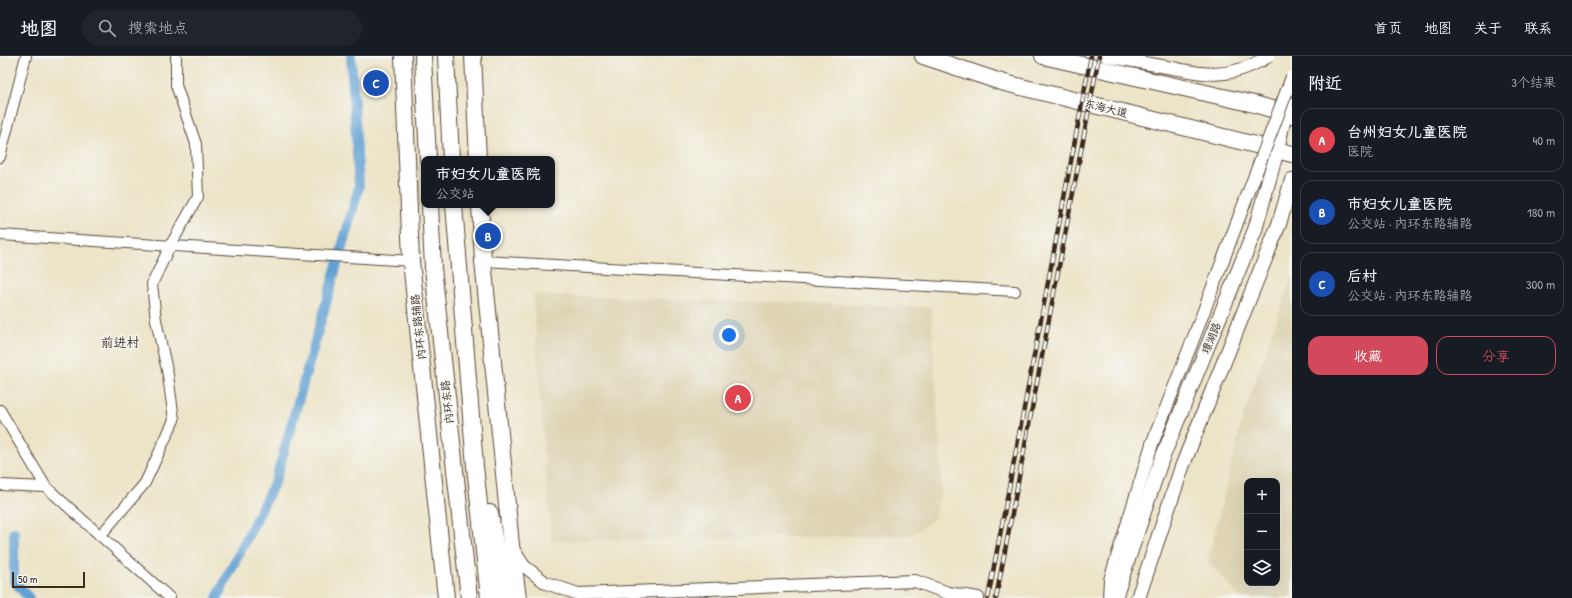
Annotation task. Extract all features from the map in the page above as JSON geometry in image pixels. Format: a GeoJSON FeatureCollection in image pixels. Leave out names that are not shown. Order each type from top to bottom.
{"type":"FeatureCollection","features":[{"type":"Feature","properties":{"kind":"main road","name":"内环东路辅路"},"geometry":{"type":"LineString","coordinates":[[403,56],[411,261],[446,598]]}},
{"type":"Feature","properties":{"kind":"main road"},"geometry":{"type":"LineString","coordinates":[[446,56],[451,156]]}},
{"type":"Feature","properties":{"kind":"main road"},"geometry":{"type":"LineString","coordinates":[[448,105],[451,56]]}},
{"type":"Feature","properties":{"kind":"main road"},"geometry":{"type":"LineString","coordinates":[[473,56],[478,156]]}},
{"type":"Feature","properties":{"kind":"main road","name":"东海大道"},"geometry":{"type":"LineString","coordinates":[[923,56],[1001,82],[1284,152]]}},
{"type":"Feature","properties":{"kind":"main road"},"geometry":{"type":"LineString","coordinates":[[1043,56],[1290,113]]}},
{"type":"Feature","properties":{"kind":"main road"},"geometry":{"type":"LineString","coordinates":[[423,59],[428,156]]}},
{"type":"Feature","properties":{"kind":"main road","name":"璟湖路"},"geometry":{"type":"LineString","coordinates":[[1115,598],[1161,461],[1255,230],[1284,152],[1290,113],[1292,73]]}},
{"type":"Feature","properties":{"kind":"main road","name":"璟湖路"},"geometry":{"type":"LineString","coordinates":[[1138,598],[1182,467],[1279,224],[1292,180]]}},
{"type":"Feature","properties":{"kind":"main road","name":"内环东路"},"geometry":{"type":"LineString","coordinates":[[430,208],[433,268],[469,598]]}},
{"type":"Feature","properties":{"kind":"main road","name":"内环东路"},"geometry":{"type":"LineString","coordinates":[[454,208],[475,466],[489,598]]}},
{"type":"Feature","properties":{"kind":"main road"},"geometry":{"type":"LineString","coordinates":[[480,208],[483,262],[511,545],[518,598]]}},
{"type":"Feature","properties":{"kind":"main road"},"geometry":{"type":"LineString","coordinates":[[475,466],[490,512],[504,598]]}},
{"type":"Feature","properties":{"kind":"main road"},"geometry":{"type":"LineString","coordinates":[[463,598],[464,555]]}},
{"type":"Feature","properties":{"kind":"street"},"geometry":{"type":"LineString","coordinates":[[0,157],[26,56]]}},
{"type":"Feature","properties":{"kind":"street"},"geometry":{"type":"LineString","coordinates":[[100,536],[146,483],[174,420],[168,375],[156,320],[152,284],[170,246],[198,197],[196,144],[176,85],[176,56]]}},
{"type":"Feature","properties":{"kind":"street"},"geometry":{"type":"LineString","coordinates":[[1106,56],[1192,72],[1223,74],[1243,68],[1268,56]]}},
{"type":"Feature","properties":{"kind":"street"},"geometry":{"type":"LineString","coordinates":[[1109,598],[1110,580],[1152,444],[1292,76]]}},
{"type":"Feature","properties":{"kind":"street"},"geometry":{"type":"LineString","coordinates":[[0,235],[411,261]]}},
{"type":"Feature","properties":{"kind":"street"},"geometry":{"type":"LineString","coordinates":[[483,262],[1015,291]]}},
{"type":"Feature","properties":{"kind":"street"},"geometry":{"type":"LineString","coordinates":[[0,410],[46,487],[170,598]]}},
{"type":"Feature","properties":{"kind":"street"},"geometry":{"type":"LineString","coordinates":[[0,485],[46,487]]}},
{"type":"Feature","properties":{"kind":"street"},"geometry":{"type":"LineString","coordinates":[[511,545],[524,566],[546,583],[574,596],[915,581],[948,593],[978,598]]}},
{"type":"Feature","properties":{"kind":"shaded area"},"geometry":{"type":"Polygon","coordinates":[[[1292,276],[1292,598],[1241,598],[1208,562],[1243,416],[1292,276]]]}},
{"type":"Feature","properties":{"kind":"shaded area"},"geometry":{"type":"Polygon","coordinates":[[[533,295],[931,307],[942,490],[933,520],[911,535],[551,541],[533,295]]]}},
{"type":"Feature","properties":{"kind":"waterway"},"geometry":{"type":"LineString","coordinates":[[217,598],[276,479],[359,187],[351,56]]}},
{"type":"Feature","properties":{"kind":"waterway"},"geometry":{"type":"LineString","coordinates":[[14,532],[14,581],[29,598]]}},
{"type":"Feature","properties":{"kind":"railway"},"geometry":{"type":"LineString","coordinates":[[988,598],[1091,56]]}},
{"type":"Feature","properties":{"kind":"railway"},"geometry":{"type":"LineString","coordinates":[[996,598],[1099,56]]}},
{"type":"Feature","properties":{"kind":"place","name":"后村"},"geometry":{"type":"Point","coordinates":[376,83]}},
{"type":"Feature","properties":{"kind":"place","name":"市妇女儿童医院"},"geometry":{"type":"Point","coordinates":[488,236]}},
{"type":"Feature","properties":{"kind":"place","name":"台州妇女儿童医院"},"geometry":{"type":"Point","coordinates":[738,398]}},
{"type":"Feature","properties":{"kind":"district","name":"前进村"},"geometry":{"type":"Point","coordinates":[120,342]}}]}
